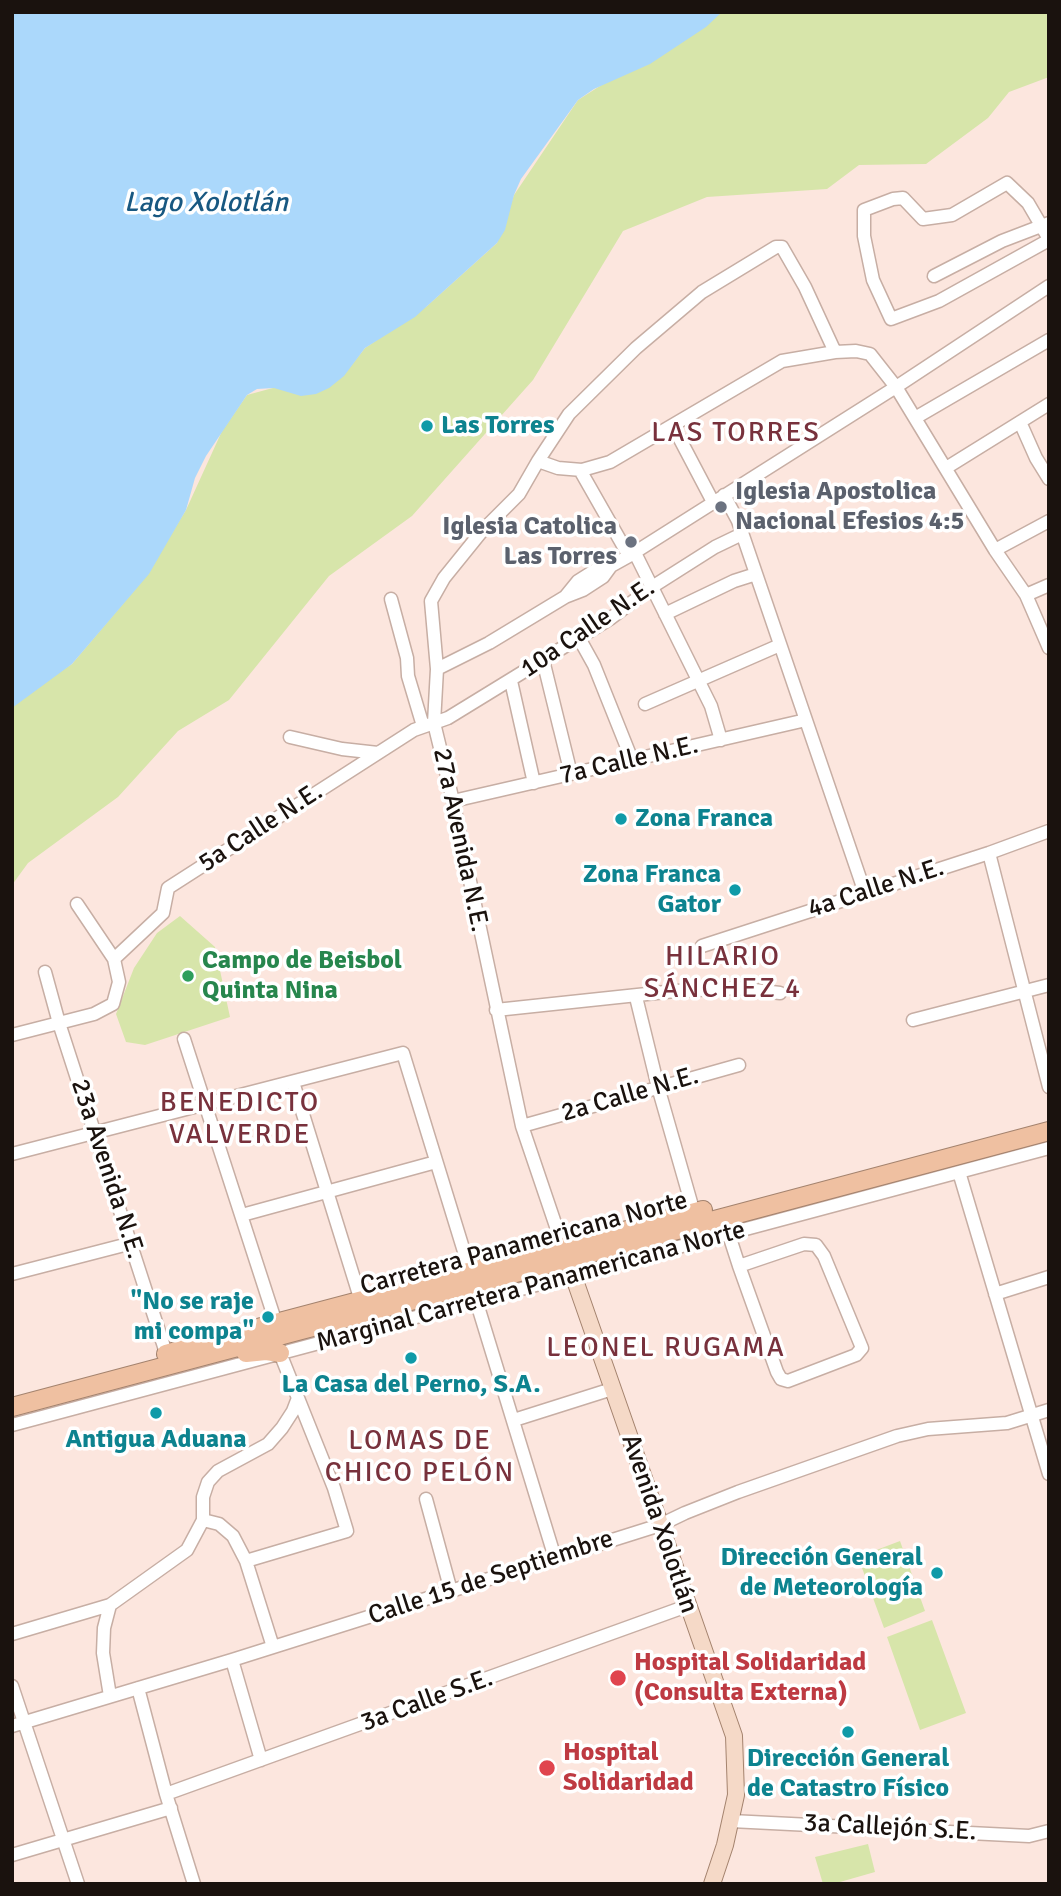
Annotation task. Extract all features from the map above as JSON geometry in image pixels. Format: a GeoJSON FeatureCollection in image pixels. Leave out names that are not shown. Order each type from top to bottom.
{"type":"FeatureCollection","features":[{"type":"Feature","properties":{"kind":"highway","name":"Carretera Panamericana Norte"},"geometry":{"type":"LineString","coordinates":[[12,1407],[169,1360],[276,1323],[470,1271],[568,1260],[694,1213],[1049,1119]]}},
{"type":"Feature","properties":{"kind":"highway","name":"Carretera Panamericana Norte"},"geometry":{"type":"LineString","coordinates":[[12,1394],[169,1360],[568,1260],[1049,1131]]}},
{"type":"Feature","properties":{"kind":"highway"},"geometry":{"type":"LineString","coordinates":[[169,1360],[192,1366],[243,1353],[280,1353]]}},
{"type":"Feature","properties":{"kind":"main road","name":"Avenida Xolotlán"},"geometry":{"type":"LineString","coordinates":[[568,1260],[734,1736],[736,1796],[732,1821],[712,1884]]}},
{"type":"Feature","properties":{"kind":"street"},"geometry":{"type":"LineString","coordinates":[[1007,183],[1045,224],[1049,239],[939,301],[891,319],[873,280],[864,236],[864,210],[903,198],[923,219],[952,215],[1007,183]]}},
{"type":"Feature","properties":{"kind":"street"},"geometry":{"type":"LineString","coordinates":[[934,276],[1002,241],[1045,224]]}},
{"type":"Feature","properties":{"kind":"street","name":"27a Avenida N.E."},"geometry":{"type":"LineString","coordinates":[[568,1260],[522,1126],[453,801],[428,724],[437,669],[431,601],[444,579],[481,531],[519,494],[569,414],[636,348],[702,292],[776,247],[782,247],[806,287],[835,352]]}},
{"type":"Feature","properties":{"kind":"street"},"geometry":{"type":"LineString","coordinates":[[437,669],[489,643],[565,597],[583,590],[603,577],[611,566],[896,387],[1049,286]]}},
{"type":"Feature","properties":{"kind":"street"},"geometry":{"type":"LineString","coordinates":[[915,418],[1049,340]]}},
{"type":"Feature","properties":{"kind":"street"},"geometry":{"type":"LineString","coordinates":[[538,461],[558,468],[580,470],[610,462],[782,361],[835,352],[856,351],[870,354],[896,387],[995,550],[1026,595],[1049,648]]}},
{"type":"Feature","properties":{"kind":"street"},"geometry":{"type":"LineString","coordinates":[[946,468],[1049,404]]}},
{"type":"Feature","properties":{"kind":"street"},"geometry":{"type":"LineString","coordinates":[[1020,422],[1049,479]]}},
{"type":"Feature","properties":{"kind":"street"},"geometry":{"type":"LineString","coordinates":[[673,426],[742,534],[865,892]]}},
{"type":"Feature","properties":{"kind":"street"},"geometry":{"type":"LineString","coordinates":[[580,470],[652,587],[711,706],[721,740]]}},
{"type":"Feature","properties":{"kind":"street"},"geometry":{"type":"LineString","coordinates":[[995,550],[1049,521]]}},
{"type":"Feature","properties":{"kind":"street","name":"10a Calle N.E."},"geometry":{"type":"LineString","coordinates":[[428,724],[449,718],[511,681],[611,618],[652,587],[715,547],[742,534]]}},
{"type":"Feature","properties":{"kind":"street"},"geometry":{"type":"LineString","coordinates":[[665,614],[756,573]]}},
{"type":"Feature","properties":{"kind":"street"},"geometry":{"type":"LineString","coordinates":[[1026,595],[1049,585]]}},
{"type":"Feature","properties":{"kind":"street"},"geometry":{"type":"LineString","coordinates":[[391,599],[407,658],[408,676],[428,724]]}},
{"type":"Feature","properties":{"kind":"street"},"geometry":{"type":"LineString","coordinates":[[579,638],[594,665],[632,760]]}},
{"type":"Feature","properties":{"kind":"street"},"geometry":{"type":"LineString","coordinates":[[645,704],[780,645]]}},
{"type":"Feature","properties":{"kind":"street"},"geometry":{"type":"LineString","coordinates":[[543,660],[571,774]]}},
{"type":"Feature","properties":{"kind":"street"},"geometry":{"type":"LineString","coordinates":[[511,681],[534,783]]}},
{"type":"Feature","properties":{"kind":"street","name":"7a Calle N.E."},"geometry":{"type":"LineString","coordinates":[[453,801],[806,720]]}},
{"type":"Feature","properties":{"kind":"street","name":"5a Calle N.E."},"geometry":{"type":"LineString","coordinates":[[114,959],[163,913],[168,888],[378,753],[428,724]]}},
{"type":"Feature","properties":{"kind":"street"},"geometry":{"type":"LineString","coordinates":[[290,737],[342,749],[378,753]]}},
{"type":"Feature","properties":{"kind":"street","name":"4a Calle N.E."},"geometry":{"type":"LineString","coordinates":[[702,946],[1049,831]]}},
{"type":"Feature","properties":{"kind":"street"},"geometry":{"type":"LineString","coordinates":[[989,853],[1049,1087]]}},
{"type":"Feature","properties":{"kind":"street"},"geometry":{"type":"LineString","coordinates":[[12,1035],[94,1014],[113,1004],[119,982],[114,959],[77,904]]}},
{"type":"Feature","properties":{"kind":"street","name":"23a Avenida N.E."},"geometry":{"type":"LineString","coordinates":[[45,972],[59,1023],[169,1360]]}},
{"type":"Feature","properties":{"kind":"street"},"geometry":{"type":"LineString","coordinates":[[913,1020],[1049,985]]}},
{"type":"Feature","properties":{"kind":"street"},"geometry":{"type":"LineString","coordinates":[[496,1010],[675,991],[737,988],[780,993]]}},
{"type":"Feature","properties":{"kind":"street"},"geometry":{"type":"LineString","coordinates":[[636,996],[658,1087],[694,1213]]}},
{"type":"Feature","properties":{"kind":"street"},"geometry":{"type":"LineString","coordinates":[[184,1039],[276,1323]]}},
{"type":"Feature","properties":{"kind":"street"},"geometry":{"type":"LineString","coordinates":[[12,1154],[403,1053],[470,1271]]}},
{"type":"Feature","properties":{"kind":"street","name":"2a Calle N.E."},"geometry":{"type":"LineString","coordinates":[[522,1126],[739,1065]]}},
{"type":"Feature","properties":{"kind":"street"},"geometry":{"type":"LineString","coordinates":[[293,1082],[361,1301]]}},
{"type":"Feature","properties":{"kind":"street","name":"Marginal Carretera Panamericana Norte"},"geometry":{"type":"LineString","coordinates":[[12,1425],[476,1300],[568,1260],[729,1235],[1049,1148]]}},
{"type":"Feature","properties":{"kind":"street"},"geometry":{"type":"LineString","coordinates":[[242,1215],[436,1162]]}},
{"type":"Feature","properties":{"kind":"street"},"geometry":{"type":"LineString","coordinates":[[965,1171],[995,1294],[1049,1474]]}},
{"type":"Feature","properties":{"kind":"street"},"geometry":{"type":"LineString","coordinates":[[729,1235],[739,1266],[777,1373],[781,1380],[788,1381],[856,1355],[862,1349],[829,1268],[816,1245],[804,1244],[739,1266]]}},
{"type":"Feature","properties":{"kind":"street"},"geometry":{"type":"LineString","coordinates":[[12,1275],[132,1243]]}},
{"type":"Feature","properties":{"kind":"street"},"geometry":{"type":"LineString","coordinates":[[995,1294],[1049,1277]]}},
{"type":"Feature","properties":{"kind":"street"},"geometry":{"type":"LineString","coordinates":[[476,1300],[555,1558]]}},
{"type":"Feature","properties":{"kind":"street"},"geometry":{"type":"LineString","coordinates":[[246,1561],[347,1531],[334,1488],[280,1353]]}},
{"type":"Feature","properties":{"kind":"street"},"geometry":{"type":"LineString","coordinates":[[514,1420],[612,1389]]}},
{"type":"Feature","properties":{"kind":"street"},"geometry":{"type":"LineString","coordinates":[[12,1634],[110,1605],[187,1550],[203,1520],[203,1497],[208,1482],[218,1471],[268,1444],[282,1428],[298,1398]]}},
{"type":"Feature","properties":{"kind":"street","name":"Calle 15 de Septiembre"},"geometry":{"type":"LineString","coordinates":[[18,1724],[274,1647],[660,1525],[727,1496],[897,1436],[928,1429],[1007,1423],[1049,1410]]}},
{"type":"Feature","properties":{"kind":"street"},"geometry":{"type":"LineString","coordinates":[[426,1499],[451,1591]]}},
{"type":"Feature","properties":{"kind":"street"},"geometry":{"type":"LineString","coordinates":[[203,1520],[219,1524],[233,1535],[246,1561],[274,1647]]}},
{"type":"Feature","properties":{"kind":"street"},"geometry":{"type":"LineString","coordinates":[[110,1605],[104,1628],[103,1653],[110,1696]]}},
{"type":"Feature","properties":{"kind":"street","name":"3a Calle S.E."},"geometry":{"type":"LineString","coordinates":[[166,1794],[687,1606]]}},
{"type":"Feature","properties":{"kind":"street"},"geometry":{"type":"LineString","coordinates":[[232,1660],[261,1760]]}},
{"type":"Feature","properties":{"kind":"street"},"geometry":{"type":"LineString","coordinates":[[12,1686],[18,1724],[78,1884]]}},
{"type":"Feature","properties":{"kind":"street"},"geometry":{"type":"LineString","coordinates":[[138,1688],[166,1794],[194,1884]]}},
{"type":"Feature","properties":{"kind":"street"},"geometry":{"type":"LineString","coordinates":[[12,1855],[171,1808]]}},
{"type":"Feature","properties":{"kind":"street","name":"3a Callejón S.E."},"geometry":{"type":"LineString","coordinates":[[732,1821],[1029,1836],[1049,1831]]}},
{"type":"Feature","properties":{"kind":"green space"},"geometry":{"type":"Polygon","coordinates":[[[716,12],[1049,12],[1049,77],[1009,92],[988,118],[926,164],[859,165],[827,189],[707,197],[623,231],[533,380],[412,516],[329,576],[229,700],[178,731],[118,797],[28,863],[12,885],[12,702],[72,664],[142,581],[186,510],[222,431],[247,395],[350,367],[365,348],[427,306],[497,243],[514,195],[578,100],[716,12]]]}},
{"type":"Feature","properties":{"kind":"green space"},"geometry":{"type":"Polygon","coordinates":[[[180,916],[215,947],[230,1017],[145,1045],[126,1042],[116,1014],[134,968],[157,933],[180,916]]]}},
{"type":"Feature","properties":{"kind":"green space"},"geometry":{"type":"Polygon","coordinates":[[[900,1541],[925,1611],[884,1628],[858,1557],[900,1541]]]}},
{"type":"Feature","properties":{"kind":"green space"},"geometry":{"type":"Polygon","coordinates":[[[932,1620],[966,1713],[920,1730],[887,1637],[932,1620]]]}},
{"type":"Feature","properties":{"kind":"green space"},"geometry":{"type":"Polygon","coordinates":[[[868,1844],[875,1872],[833,1884],[823,1884],[815,1857],[868,1844]]]}},
{"type":"Feature","properties":{"kind":"water","name":"Lago Xolotlán"},"geometry":{"type":"Polygon","coordinates":[[[12,12],[722,12],[706,27],[650,64],[594,89],[578,100],[521,179],[505,230],[497,243],[415,317],[365,348],[344,376],[316,394],[301,396],[274,388],[257,389],[247,395],[206,456],[195,478],[186,510],[149,574],[72,664],[12,708],[12,12]]]}},
{"type":"Feature","properties":{"kind":"place","name":"Las Torres"},"geometry":{"type":"Point","coordinates":[427,426]}},
{"type":"Feature","properties":{"kind":"place","name":"Iglesia Apostolica Nacional Efesios 4:5"},"geometry":{"type":"Point","coordinates":[721,507]}},
{"type":"Feature","properties":{"kind":"place","name":"Iglesia Catolica Las Torres"},"geometry":{"type":"Point","coordinates":[631,542]}},
{"type":"Feature","properties":{"kind":"place","name":"Zona Franca"},"geometry":{"type":"Point","coordinates":[621,819]}},
{"type":"Feature","properties":{"kind":"place","name":"Zona Franca Gator"},"geometry":{"type":"Point","coordinates":[735,890]}},
{"type":"Feature","properties":{"kind":"place","name":"Campo de Beisbol Quinta Nina"},"geometry":{"type":"Point","coordinates":[188,976]}},
{"type":"Feature","properties":{"kind":"place","name":"\"No se raje mi compa\""},"geometry":{"type":"Point","coordinates":[268,1317]}},
{"type":"Feature","properties":{"kind":"place","name":"La Casa del Perno, S.A."},"geometry":{"type":"Point","coordinates":[411,1358]}},
{"type":"Feature","properties":{"kind":"place","name":"Antigua Aduana"},"geometry":{"type":"Point","coordinates":[156,1413]}},
{"type":"Feature","properties":{"kind":"place","name":"Dirección General de Meteorología"},"geometry":{"type":"Point","coordinates":[937,1573]}},
{"type":"Feature","properties":{"kind":"place","name":"Hospital Solidaridad (Consulta Externa)"},"geometry":{"type":"Point","coordinates":[618,1678]}},
{"type":"Feature","properties":{"kind":"place","name":"Dirección General de Catastro Físico"},"geometry":{"type":"Point","coordinates":[848,1732]}},
{"type":"Feature","properties":{"kind":"place","name":"Hospital Solidaridad"},"geometry":{"type":"Point","coordinates":[547,1768]}},
{"type":"Feature","properties":{"kind":"district","name":"LAS TORRES"},"geometry":{"type":"Point","coordinates":[736,434]}},
{"type":"Feature","properties":{"kind":"district","name":"HILARIO SÁNCHEZ 4"},"geometry":{"type":"Point","coordinates":[723,974]}},
{"type":"Feature","properties":{"kind":"district","name":"BENEDICTO VALVERDE"},"geometry":{"type":"Point","coordinates":[240,1120]}},
{"type":"Feature","properties":{"kind":"district","name":"LEONEL RUGAMA"},"geometry":{"type":"Point","coordinates":[666,1349]}},
{"type":"Feature","properties":{"kind":"district","name":"LOMAS DE CHICO PELÓN"},"geometry":{"type":"Point","coordinates":[420,1458]}}]}
